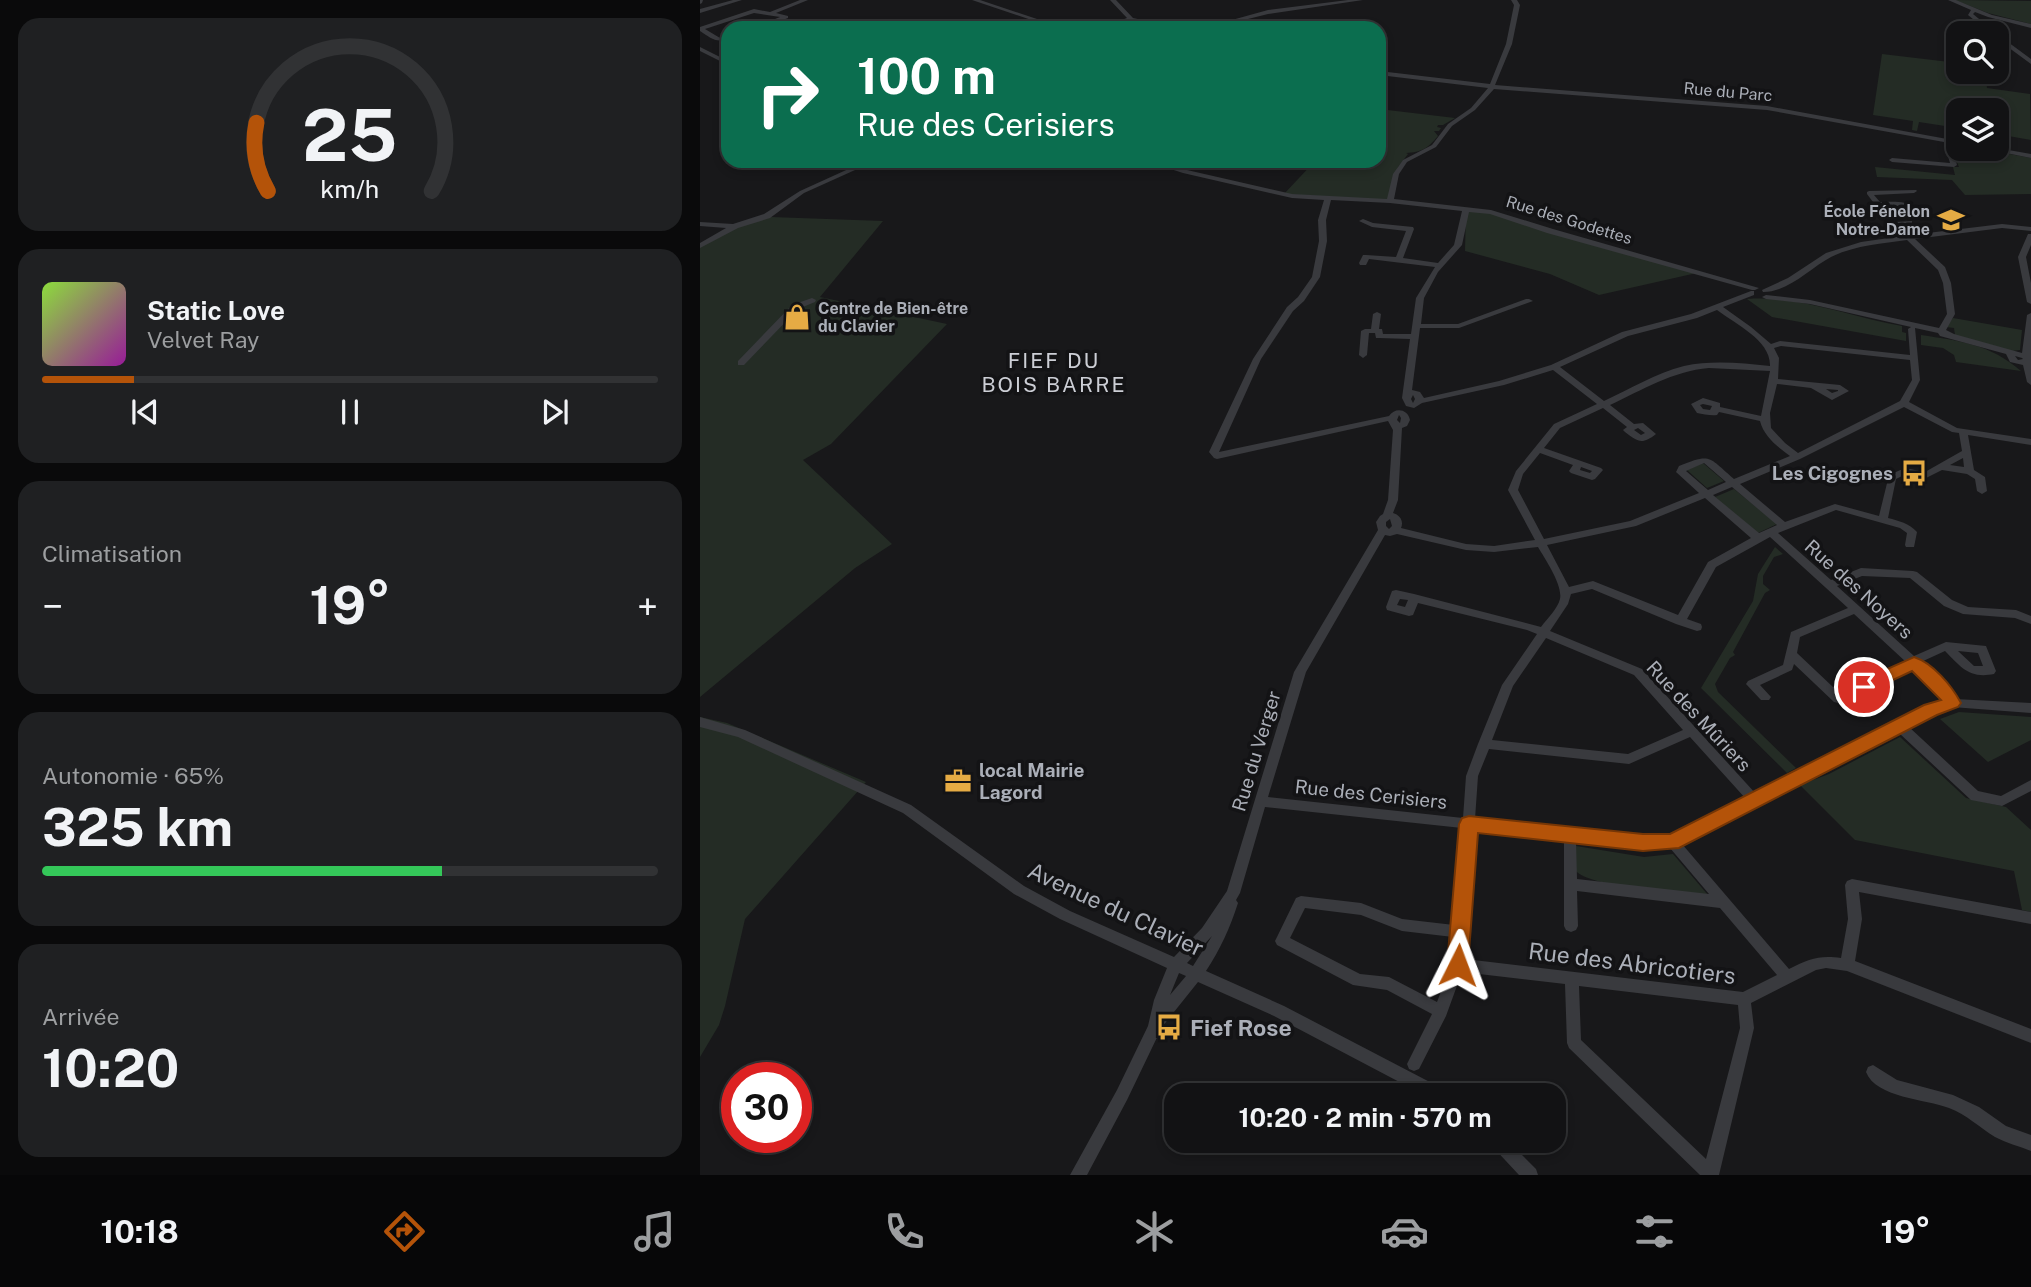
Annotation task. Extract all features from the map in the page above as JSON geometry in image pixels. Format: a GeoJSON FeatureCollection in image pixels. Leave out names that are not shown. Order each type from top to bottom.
{"type":"FeatureCollection","features":[{"type":"Feature","properties":{"kind":"street"},"geometry":{"type":"LineString","coordinates":[[700,11],[739,0]]}},
{"type":"Feature","properties":{"kind":"street"},"geometry":{"type":"LineString","coordinates":[[772,13],[805,0]]}},
{"type":"Feature","properties":{"kind":"street"},"geometry":{"type":"LineString","coordinates":[[796,4],[810,0]]}},
{"type":"Feature","properties":{"kind":"street"},"geometry":{"type":"LineString","coordinates":[[975,0],[1040,21]]}},
{"type":"Feature","properties":{"kind":"street"},"geometry":{"type":"LineString","coordinates":[[1113,0],[1129,19]]}},
{"type":"Feature","properties":{"kind":"street"},"geometry":{"type":"LineString","coordinates":[[1233,21],[1268,12],[1360,0]]}},
{"type":"Feature","properties":{"kind":"street"},"geometry":{"type":"LineString","coordinates":[[1390,201],[1396,174],[1405,161],[1434,146],[1450,125],[1473,109],[1491,89],[1509,44],[1517,5],[1514,0]]}},
{"type":"Feature","properties":{"kind":"street"},"geometry":{"type":"LineString","coordinates":[[1951,0],[1974,10],[2031,26]]}},
{"type":"Feature","properties":{"kind":"street"},"geometry":{"type":"LineString","coordinates":[[1974,10],[1970,14],[1978,21]]}},
{"type":"Feature","properties":{"kind":"street"},"geometry":{"type":"LineString","coordinates":[[724,21],[754,11],[786,17],[775,21]]}},
{"type":"Feature","properties":{"kind":"street"},"geometry":{"type":"LineString","coordinates":[[1123,21],[1139,21]]}},
{"type":"Feature","properties":{"kind":"street"},"geometry":{"type":"LineString","coordinates":[[700,29],[721,22]]}},
{"type":"Feature","properties":{"kind":"street"},"geometry":{"type":"LineString","coordinates":[[700,29],[721,39]]}},
{"type":"Feature","properties":{"kind":"street"},"geometry":{"type":"LineString","coordinates":[[2009,46],[2031,62]]}},
{"type":"Feature","properties":{"kind":"street"},"geometry":{"type":"LineString","coordinates":[[700,50],[721,60]]}},
{"type":"Feature","properties":{"kind":"street","name":"Rue du Parc"},"geometry":{"type":"LineString","coordinates":[[1386,74],[1491,89],[1767,108],[1946,141]]}},
{"type":"Feature","properties":{"kind":"street"},"geometry":{"type":"LineString","coordinates":[[2009,152],[2031,156]]}},
{"type":"Feature","properties":{"kind":"street"},"geometry":{"type":"LineString","coordinates":[[1892,160],[1954,165],[1953,161]]}},
{"type":"Feature","properties":{"kind":"street"},"geometry":{"type":"LineString","coordinates":[[700,246],[735,226],[767,216],[802,192],[856,168]]}},
{"type":"Feature","properties":{"kind":"street","name":"Rue des Godettes"},"geometry":{"type":"LineString","coordinates":[[1176,168],[1264,191],[1492,212],[1767,294]]}},
{"type":"Feature","properties":{"kind":"street"},"geometry":{"type":"LineString","coordinates":[[1914,191],[1871,191],[1894,224],[1939,265],[1947,283],[1951,314],[1941,331]]}},
{"type":"Feature","properties":{"kind":"street"},"geometry":{"type":"LineString","coordinates":[[1328,199],[1322,220],[1323,241],[1315,277],[1257,359],[1214,452],[1217,456],[1399,421]]}},
{"type":"Feature","properties":{"kind":"street"},"geometry":{"type":"LineString","coordinates":[[1878,204],[1909,207]]}},
{"type":"Feature","properties":{"kind":"street"},"geometry":{"type":"LineString","coordinates":[[1466,210],[1458,245],[1440,265],[1420,298],[1415,337],[1413,397],[1399,421],[1392,525],[1428,538],[1466,547],[1494,549],[1541,543],[1632,524],[1797,457],[1904,403],[1916,380],[1910,327]]}},
{"type":"Feature","properties":{"kind":"street"},"geometry":{"type":"LineString","coordinates":[[1363,221],[1371,225],[1423,230]]}},
{"type":"Feature","properties":{"kind":"street"},"geometry":{"type":"LineString","coordinates":[[1894,224],[1909,223]]}},
{"type":"Feature","properties":{"kind":"street"},"geometry":{"type":"LineString","coordinates":[[700,225],[735,226]]}},
{"type":"Feature","properties":{"kind":"street"},"geometry":{"type":"LineString","coordinates":[[1767,294],[1845,248],[2002,226],[2031,229]]}},
{"type":"Feature","properties":{"kind":"street"},"geometry":{"type":"LineString","coordinates":[[1399,260],[1410,229]]}},
{"type":"Feature","properties":{"kind":"street"},"geometry":{"type":"LineString","coordinates":[[2031,236],[2022,257],[2023,274],[2031,302]]}},
{"type":"Feature","properties":{"kind":"street"},"geometry":{"type":"LineString","coordinates":[[1363,263],[1366,257],[1440,265]]}},
{"type":"Feature","properties":{"kind":"street"},"geometry":{"type":"LineString","coordinates":[[1413,397],[1439,397],[1501,383],[1554,367],[1625,334],[1718,307],[1753,292]]}},
{"type":"Feature","properties":{"kind":"street"},"geometry":{"type":"LineString","coordinates":[[1767,294],[1950,335],[2022,358]]}},
{"type":"Feature","properties":{"kind":"street"},"geometry":{"type":"LineString","coordinates":[[741,363],[795,307],[812,300]]}},
{"type":"Feature","properties":{"kind":"street"},"geometry":{"type":"LineString","coordinates":[[1416,326],[1459,327],[1529,301]]}},
{"type":"Feature","properties":{"kind":"street"},"geometry":{"type":"LineString","coordinates":[[1718,307],[1755,335],[1773,353],[1773,381],[1762,419],[1767,433],[1797,457]]}},
{"type":"Feature","properties":{"kind":"street"},"geometry":{"type":"LineString","coordinates":[[1363,355],[1364,342],[1379,340],[1377,314]]}},
{"type":"Feature","properties":{"kind":"street"},"geometry":{"type":"LineString","coordinates":[[2030,380],[2022,358],[2031,315]]}},
{"type":"Feature","properties":{"kind":"street"},"geometry":{"type":"LineString","coordinates":[[1910,327],[1941,331],[1950,335]]}},
{"type":"Feature","properties":{"kind":"street"},"geometry":{"type":"LineString","coordinates":[[1377,333],[1415,337]]}},
{"type":"Feature","properties":{"kind":"street"},"geometry":{"type":"LineString","coordinates":[[1755,335],[1780,344],[1914,358]]}},
{"type":"Feature","properties":{"kind":"street"},"geometry":{"type":"LineString","coordinates":[[1769,347],[1780,344]]}},
{"type":"Feature","properties":{"kind":"street"},"geometry":{"type":"LineString","coordinates":[[1414,1064],[1441,1011],[1458,965],[1472,776],[1508,685],[1563,604],[1565,591],[1513,490],[1519,473],[1557,426],[1690,367],[1715,364],[1774,369]]}},
{"type":"Feature","properties":{"kind":"street"},"geometry":{"type":"LineString","coordinates":[[1554,367],[1633,428]]}},
{"type":"Feature","properties":{"kind":"street"},"geometry":{"type":"LineString","coordinates":[[1773,381],[1813,385]]}},
{"type":"Feature","properties":{"kind":"street"},"geometry":{"type":"LineString","coordinates":[[1904,403],[1939,424],[1964,433],[2031,442]]}},
{"type":"Feature","properties":{"kind":"street"},"geometry":{"type":"LineString","coordinates":[[1716,408],[1762,419]]}},
{"type":"Feature","properties":{"kind":"street"},"geometry":{"type":"LineString","coordinates":[[1964,433],[1969,471]]}},
{"type":"Feature","properties":{"kind":"street"},"geometry":{"type":"LineString","coordinates":[[1538,449],[1579,463]]}},
{"type":"Feature","properties":{"kind":"street"},"geometry":{"type":"LineString","coordinates":[[1883,520],[1892,477],[1905,471],[1926,475],[1967,452]]}},
{"type":"Feature","properties":{"kind":"street"},"geometry":{"type":"LineString","coordinates":[[1758,538],[1681,472],[1682,468],[1702,460],[1707,461],[1784,526]]}},
{"type":"Feature","properties":{"kind":"street"},"geometry":{"type":"LineString","coordinates":[[1941,467],[1969,471],[1980,477],[1982,491]]}},
{"type":"Feature","properties":{"kind":"street"},"geometry":{"type":"LineString","coordinates":[[1680,621],[1712,565],[1758,538],[1835,507],[1904,526],[1912,532],[1910,545]]}},
{"type":"Feature","properties":{"kind":"street","name":"Rue du Verger"},"geometry":{"type":"LineString","coordinates":[[1176,964],[1207,932],[1233,893],[1300,672],[1374,546],[1392,525]]}},
{"type":"Feature","properties":{"kind":"street","name":"Rue des Noyers"},"geometry":{"type":"LineString","coordinates":[[1771,532],[1940,685],[1952,703]]}},
{"type":"Feature","properties":{"kind":"street"},"geometry":{"type":"LineString","coordinates":[[1829,585],[1861,572],[1913,575],[1948,603],[1967,611],[2016,614],[2031,620]]}},
{"type":"Feature","properties":{"kind":"street"},"geometry":{"type":"LineString","coordinates":[[1565,591],[1593,585],[1697,628]]}},
{"type":"Feature","properties":{"kind":"street","name":"Rue des Mûriers"},"geometry":{"type":"LineString","coordinates":[[1392,591],[1391,607],[1409,612],[1414,598],[1544,632],[1638,672],[1755,801]]}},
{"type":"Feature","properties":{"kind":"street"},"geometry":{"type":"LineString","coordinates":[[1793,661],[1795,635],[1855,609]]}},
{"type":"Feature","properties":{"kind":"street"},"geometry":{"type":"LineString","coordinates":[[1793,661],[1832,693],[1858,681],[1864,687],[1946,646]]}},
{"type":"Feature","properties":{"kind":"street"},"geometry":{"type":"LineString","coordinates":[[1765,697],[1752,684],[1793,661]]}},
{"type":"Feature","properties":{"kind":"street","name":"Rue des Cerisiers"},"geometry":{"type":"LineString","coordinates":[[1261,801],[1643,843],[1672,842],[1942,705],[1952,703],[2031,708]]}},
{"type":"Feature","properties":{"kind":"street","name":"Avenue du Clavier"},"geometry":{"type":"LineString","coordinates":[[700,722],[741,733],[906,808],[1019,890],[1065,915],[1279,1011],[1417,1083]]}},
{"type":"Feature","properties":{"kind":"street"},"geometry":{"type":"LineString","coordinates":[[1899,726],[1975,796],[2002,801],[2031,785]]}},
{"type":"Feature","properties":{"kind":"street"},"geometry":{"type":"LineString","coordinates":[[1484,744],[1629,759],[1692,731]]}},
{"type":"Feature","properties":{"kind":"street"},"geometry":{"type":"LineString","coordinates":[[1570,835],[1571,926]]}},
{"type":"Feature","properties":{"kind":"street"},"geometry":{"type":"LineString","coordinates":[[1672,842],[1788,978]]}},
{"type":"Feature","properties":{"kind":"street"},"geometry":{"type":"LineString","coordinates":[[1571,884],[1723,902]]}},
{"type":"Feature","properties":{"kind":"street"},"geometry":{"type":"LineString","coordinates":[[1847,965],[1855,919],[1852,885],[2031,918]]}},
{"type":"Feature","properties":{"kind":"street"},"geometry":{"type":"LineString","coordinates":[[1078,1175],[1122,1095],[1155,1027],[1220,938],[1233,893]]}},
{"type":"Feature","properties":{"kind":"street"},"geometry":{"type":"LineString","coordinates":[[1441,1011],[1389,984],[1358,980],[1282,941],[1301,902],[1361,909],[1402,925],[1460,932]]}},
{"type":"Feature","properties":{"kind":"street","name":"Rue des Abricotiers"},"geometry":{"type":"LineString","coordinates":[[1458,965],[1744,999],[1814,964],[1826,962],[1847,965],[2031,1036]]}},
{"type":"Feature","properties":{"kind":"street"},"geometry":{"type":"LineString","coordinates":[[1155,1027],[1161,1000],[1176,964]]}},
{"type":"Feature","properties":{"kind":"street"},"geometry":{"type":"LineString","coordinates":[[1572,978],[1574,1043],[1710,1175]]}},
{"type":"Feature","properties":{"kind":"street"},"geometry":{"type":"LineString","coordinates":[[1710,1175],[1747,1028],[1744,999]]}},
{"type":"Feature","properties":{"kind":"street"},"geometry":{"type":"LineString","coordinates":[[1873,1072],[1894,1087],[1948,1100],[1974,1112],[2001,1132],[2031,1143]]}},
{"type":"Feature","properties":{"kind":"street"},"geometry":{"type":"LineString","coordinates":[[1509,1153],[1530,1175]]}},
{"type":"Feature","properties":{"kind":"shaded area"},"geometry":{"type":"Polygon","coordinates":[[[1955,0],[2031,1],[2031,24],[1988,13],[1955,0]]]}},
{"type":"Feature","properties":{"kind":"shaded area"},"geometry":{"type":"Polygon","coordinates":[[[1882,54],[1946,62],[1946,84],[1986,84],[1987,88],[2030,94],[2031,140],[2009,136],[2009,98],[1946,98],[1946,126],[1919,122],[1917,131],[1912,130],[1913,121],[1873,115],[1882,54]]]}},
{"type":"Feature","properties":{"kind":"shaded area"},"geometry":{"type":"Polygon","coordinates":[[[1386,110],[1455,118],[1438,125],[1437,127],[1441,128],[1439,131],[1434,131],[1438,136],[1427,147],[1406,153],[1408,154],[1398,167],[1388,200],[1284,194],[1308,168],[1386,168],[1386,110]]]}},
{"type":"Feature","properties":{"kind":"shaded area"},"geometry":{"type":"Polygon","coordinates":[[[2009,154],[2031,158],[2031,194],[1965,195],[1952,180],[1877,177],[1875,167],[1955,175],[1953,167],[1959,167],[1957,161],[2009,161],[2009,154]]]}},
{"type":"Feature","properties":{"kind":"shaded area"},"geometry":{"type":"Polygon","coordinates":[[[1466,210],[1491,212],[1701,272],[1599,295],[1550,274],[1465,251],[1466,210]]]}},
{"type":"Feature","properties":{"kind":"shaded area"},"geometry":{"type":"Polygon","coordinates":[[[771,217],[883,221],[820,297],[947,324],[831,444],[803,460],[892,544],[855,568],[700,697],[700,246],[720,232],[771,217]]]}},
{"type":"Feature","properties":{"kind":"shaded area"},"geometry":{"type":"Polygon","coordinates":[[[1747,299],[1805,303],[1902,326],[1906,341],[1772,317],[1747,299]]]}},
{"type":"Feature","properties":{"kind":"shaded area"},"geometry":{"type":"Polygon","coordinates":[[[1953,318],[2022,330],[2020,350],[2012,351],[1955,335],[1954,328],[1946,327],[1953,318]]]}},
{"type":"Feature","properties":{"kind":"shaded area"},"geometry":{"type":"Polygon","coordinates":[[[1921,335],[1986,349],[2021,371],[1956,362],[1954,355],[1943,348],[1921,345],[1921,335]]]}},
{"type":"Feature","properties":{"kind":"shaded area"},"geometry":{"type":"Polygon","coordinates":[[[1703,463],[1724,481],[1707,488],[1687,470],[1703,463]]]}},
{"type":"Feature","properties":{"kind":"shaded area"},"geometry":{"type":"Polygon","coordinates":[[[1734,489],[1777,524],[1758,533],[1715,497],[1734,489]]]}},
{"type":"Feature","properties":{"kind":"shaded area"},"geometry":{"type":"Polygon","coordinates":[[[1775,547],[1783,554],[1774,557],[1763,576],[1763,584],[1770,590],[1765,593],[1733,652],[1735,655],[1730,658],[1715,684],[1718,692],[1796,768],[1787,773],[1701,688],[1753,601],[1758,574],[1775,547]]]}},
{"type":"Feature","properties":{"kind":"shaded area"},"geometry":{"type":"Polygon","coordinates":[[[1959,712],[2031,717],[2031,740],[1988,762],[1940,719],[1959,712]]]}},
{"type":"Feature","properties":{"kind":"shaded area"},"geometry":{"type":"Polygon","coordinates":[[[700,717],[727,723],[866,782],[745,919],[719,1025],[700,1057],[700,717]]]}},
{"type":"Feature","properties":{"kind":"shaded area"},"geometry":{"type":"Polygon","coordinates":[[[1900,737],[1966,798],[2006,807],[2031,830],[2031,912],[2022,910],[2014,871],[1855,840],[1800,785],[1829,774],[1900,737]]]}},
{"type":"Feature","properties":{"kind":"shaded area"},"geometry":{"type":"Polygon","coordinates":[[[1576,846],[1644,857],[1673,854],[1708,895],[1616,885],[1584,876],[1575,870],[1576,846]]]}},
{"type":"Feature","properties":{"kind":"place","name":"École Fénelon Notre-Dame"},"geometry":{"type":"Point","coordinates":[1951,220]}},
{"type":"Feature","properties":{"kind":"place","name":"Centre de Bien-être du Clavier"},"geometry":{"type":"Point","coordinates":[797,317]}},
{"type":"Feature","properties":{"kind":"place","name":"Les Cigognes"},"geometry":{"type":"Point","coordinates":[1914,473]}},
{"type":"Feature","properties":{"kind":"place","name":"local Mairie Lagord"},"geometry":{"type":"Point","coordinates":[958,781]}},
{"type":"Feature","properties":{"kind":"place","name":"Fief Rose"},"geometry":{"type":"Point","coordinates":[1169,1027]}},
{"type":"Feature","properties":{"kind":"district","name":"FIEF DU BOIS BARRE"},"geometry":{"type":"Point","coordinates":[1054,372]}},
{"type":"Feature","properties":{"kind":"route"},"geometry":{"type":"LineString","coordinates":[[1458,965],[1469,824],[1643,843],[1672,842],[1931,710],[1952,703],[1940,685],[1914,663],[1864,687]]}}]}
